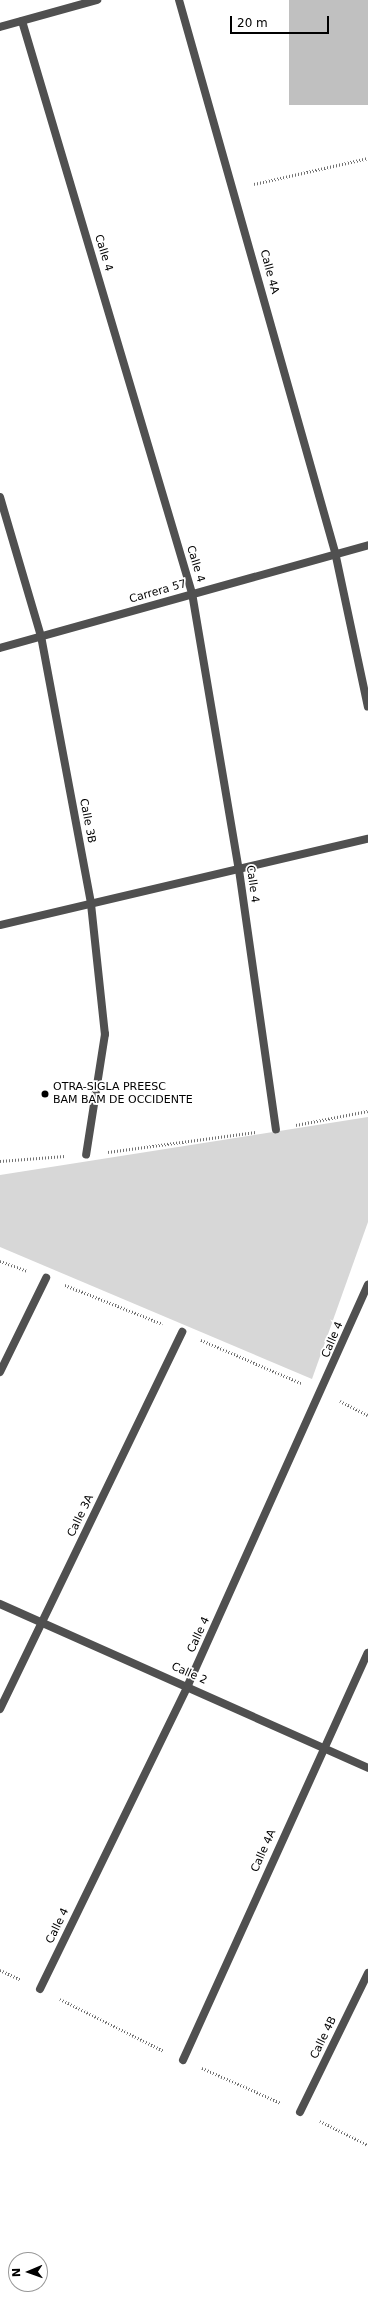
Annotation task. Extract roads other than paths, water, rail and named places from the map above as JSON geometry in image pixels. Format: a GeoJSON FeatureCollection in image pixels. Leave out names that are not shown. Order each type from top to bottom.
{"type":"FeatureCollection","features":[{"type":"Feature","properties":{"kind":"street"},"geometry":{"type":"LineString","coordinates":[[0,27],[97,0]]}},
{"type":"Feature","properties":{"kind":"street","name":"Calle 4A"},"geometry":{"type":"LineString","coordinates":[[179,0],[234,189],[335,552]]}},
{"type":"Feature","properties":{"kind":"street","name":"Calle 4"},"geometry":{"type":"LineString","coordinates":[[22,21],[192,593],[239,870],[276,1129]]}},
{"type":"Feature","properties":{"kind":"street","name":"Calle 3B"},"geometry":{"type":"LineString","coordinates":[[0,497],[42,636],[91,904],[105,1034],[86,1154]]}},
{"type":"Feature","properties":{"kind":"street","name":"Carrera 57"},"geometry":{"type":"LineString","coordinates":[[0,648],[335,552],[368,545]]}},
{"type":"Feature","properties":{"kind":"street"},"geometry":{"type":"LineString","coordinates":[[335,552],[368,707]]}},
{"type":"Feature","properties":{"kind":"street"},"geometry":{"type":"LineString","coordinates":[[0,925],[368,839]]}},
{"type":"Feature","properties":{"kind":"street"},"geometry":{"type":"LineString","coordinates":[[0,1372],[46,1278]]}},
{"type":"Feature","properties":{"kind":"street","name":"Calle 4"},"geometry":{"type":"LineString","coordinates":[[40,1989],[188,1685],[368,1285]]}},
{"type":"Feature","properties":{"kind":"street","name":"Calle 3A"},"geometry":{"type":"LineString","coordinates":[[0,1709],[182,1332]]}},
{"type":"Feature","properties":{"kind":"street","name":"Calle 2"},"geometry":{"type":"LineString","coordinates":[[0,1604],[188,1685],[322,1749],[368,1768]]}},
{"type":"Feature","properties":{"kind":"street","name":"Calle 4A"},"geometry":{"type":"LineString","coordinates":[[183,2060],[322,1749],[368,1653]]}},
{"type":"Feature","properties":{"kind":"street","name":"Calle 4B"},"geometry":{"type":"LineString","coordinates":[[300,2112],[368,1973]]}},
{"type":"Feature","properties":{"kind":"place","name":"OTRA-SIGLA PREESC BAM BAM DE OCCIDENTE"},"geometry":{"type":"Point","coordinates":[45,1094]}}]}
